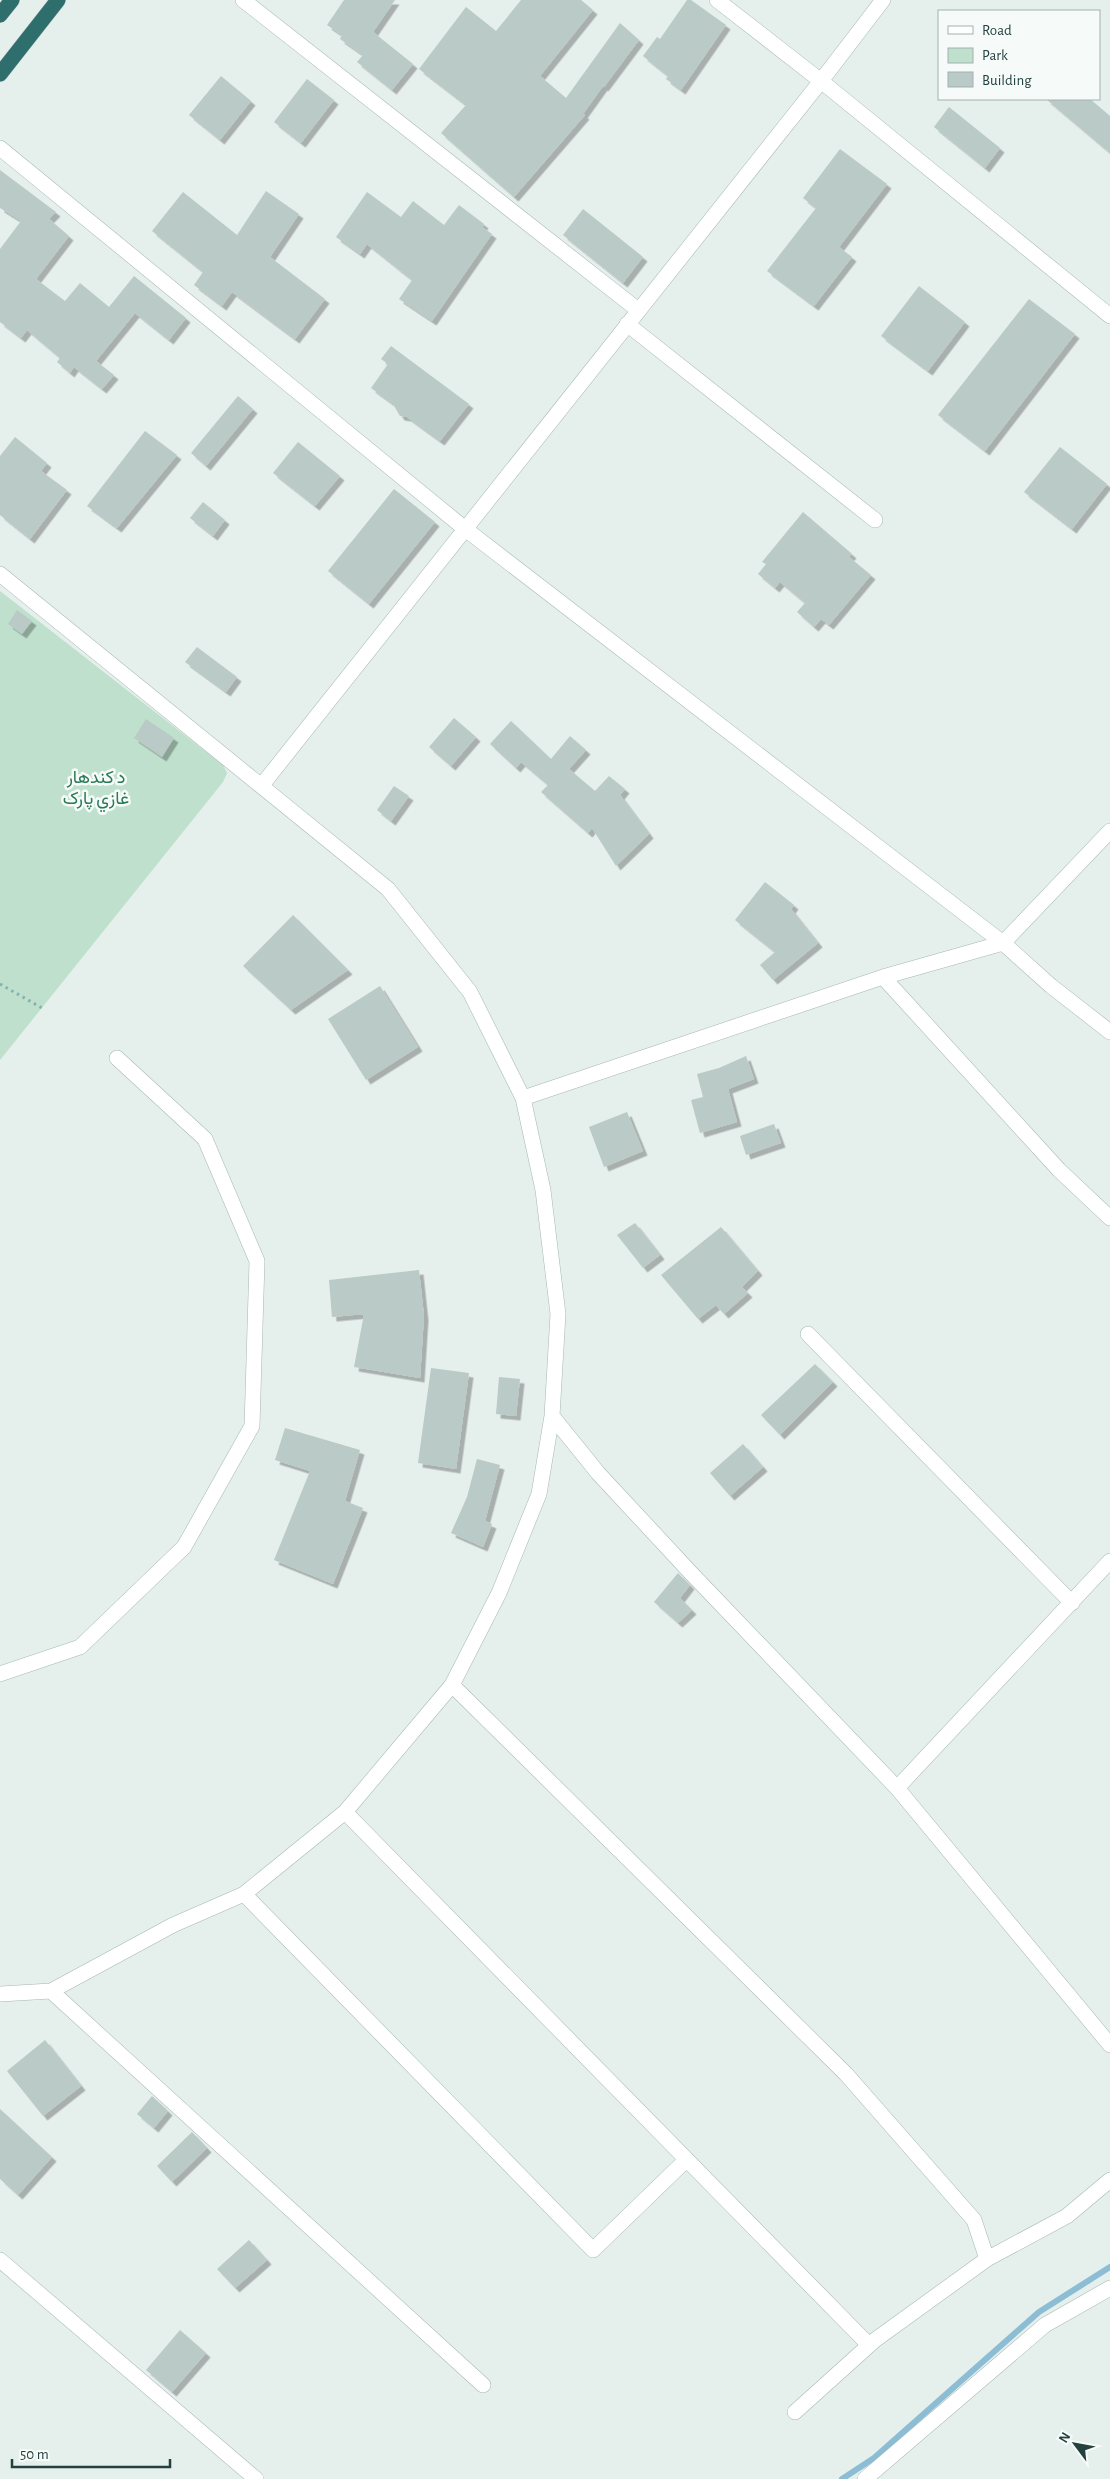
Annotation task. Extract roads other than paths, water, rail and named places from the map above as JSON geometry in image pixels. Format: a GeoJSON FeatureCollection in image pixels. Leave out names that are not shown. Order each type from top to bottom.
{"type":"FeatureCollection","features":[{"type":"Feature","properties":{"kind":"highway"},"geometry":{"type":"LineString","coordinates":[[0,15],[12,0]]}},
{"type":"Feature","properties":{"kind":"highway"},"geometry":{"type":"LineString","coordinates":[[0,74],[58,0]]}},
{"type":"Feature","properties":{"kind":"street"},"geometry":{"type":"LineString","coordinates":[[243,0],[638,310]]}},
{"type":"Feature","properties":{"kind":"street"},"geometry":{"type":"LineString","coordinates":[[717,0],[821,81],[1110,316]]}},
{"type":"Feature","properties":{"kind":"street"},"geometry":{"type":"LineString","coordinates":[[262,785],[464,528],[821,81],[883,0]]}},
{"type":"Feature","properties":{"kind":"street"},"geometry":{"type":"LineString","coordinates":[[0,148],[464,528],[1003,943],[1051,986],[1110,1032]]}},
{"type":"Feature","properties":{"kind":"street"},"geometry":{"type":"LineString","coordinates":[[627,324],[874,520]]}},
{"type":"Feature","properties":{"kind":"street"},"geometry":{"type":"LineString","coordinates":[[0,574],[388,889],[470,992],[523,1098],[543,1190],[558,1314],[552,1416],[539,1494],[499,1593],[452,1685],[345,1812],[244,1894],[173,1925],[51,1991],[0,1994]]}},
{"type":"Feature","properties":{"kind":"street"},"geometry":{"type":"LineString","coordinates":[[523,1098],[883,977],[1003,943],[1110,831]]}},
{"type":"Feature","properties":{"kind":"street"},"geometry":{"type":"LineString","coordinates":[[883,977],[1059,1170],[1110,1218]]}},
{"type":"Feature","properties":{"kind":"street"},"geometry":{"type":"LineString","coordinates":[[0,1674],[80,1647],[184,1548],[252,1426],[256,1261],[205,1139],[116,1058]]}},
{"type":"Feature","properties":{"kind":"street"},"geometry":{"type":"LineString","coordinates":[[808,1334],[1072,1603]]}},
{"type":"Feature","properties":{"kind":"street"},"geometry":{"type":"LineString","coordinates":[[552,1416],[598,1473],[683,1565],[897,1788],[1110,2045]]}},
{"type":"Feature","properties":{"kind":"street"},"geometry":{"type":"LineString","coordinates":[[897,1788],[1110,1561]]}},
{"type":"Feature","properties":{"kind":"street"},"geometry":{"type":"LineString","coordinates":[[452,1685],[846,2074],[974,2220],[987,2259]]}},
{"type":"Feature","properties":{"kind":"street"},"geometry":{"type":"LineString","coordinates":[[345,1812],[869,2345]]}},
{"type":"Feature","properties":{"kind":"street"},"geometry":{"type":"LineString","coordinates":[[244,1894],[593,2250],[686,2160]]}},
{"type":"Feature","properties":{"kind":"street"},"geometry":{"type":"LineString","coordinates":[[51,1991],[483,2385]]}},
{"type":"Feature","properties":{"kind":"street"},"geometry":{"type":"LineString","coordinates":[[796,2412],[869,2345],[987,2259],[1067,2216],[1110,2180]]}},
{"type":"Feature","properties":{"kind":"street"},"geometry":{"type":"LineString","coordinates":[[0,2260],[256,2479]]}},
{"type":"Feature","properties":{"kind":"street"},"geometry":{"type":"LineString","coordinates":[[865,2479],[882,2474],[1045,2325],[1108,2293]]}},
{"type":"Feature","properties":{"kind":"waterway"},"geometry":{"type":"LineString","coordinates":[[842,2479],[874,2458],[1039,2312],[1110,2267]]}},
{"type":"Feature","properties":{"kind":"park label","name":"د کندهار غازي پارک"},"geometry":{"type":"Point","coordinates":[96,788]}}]}
